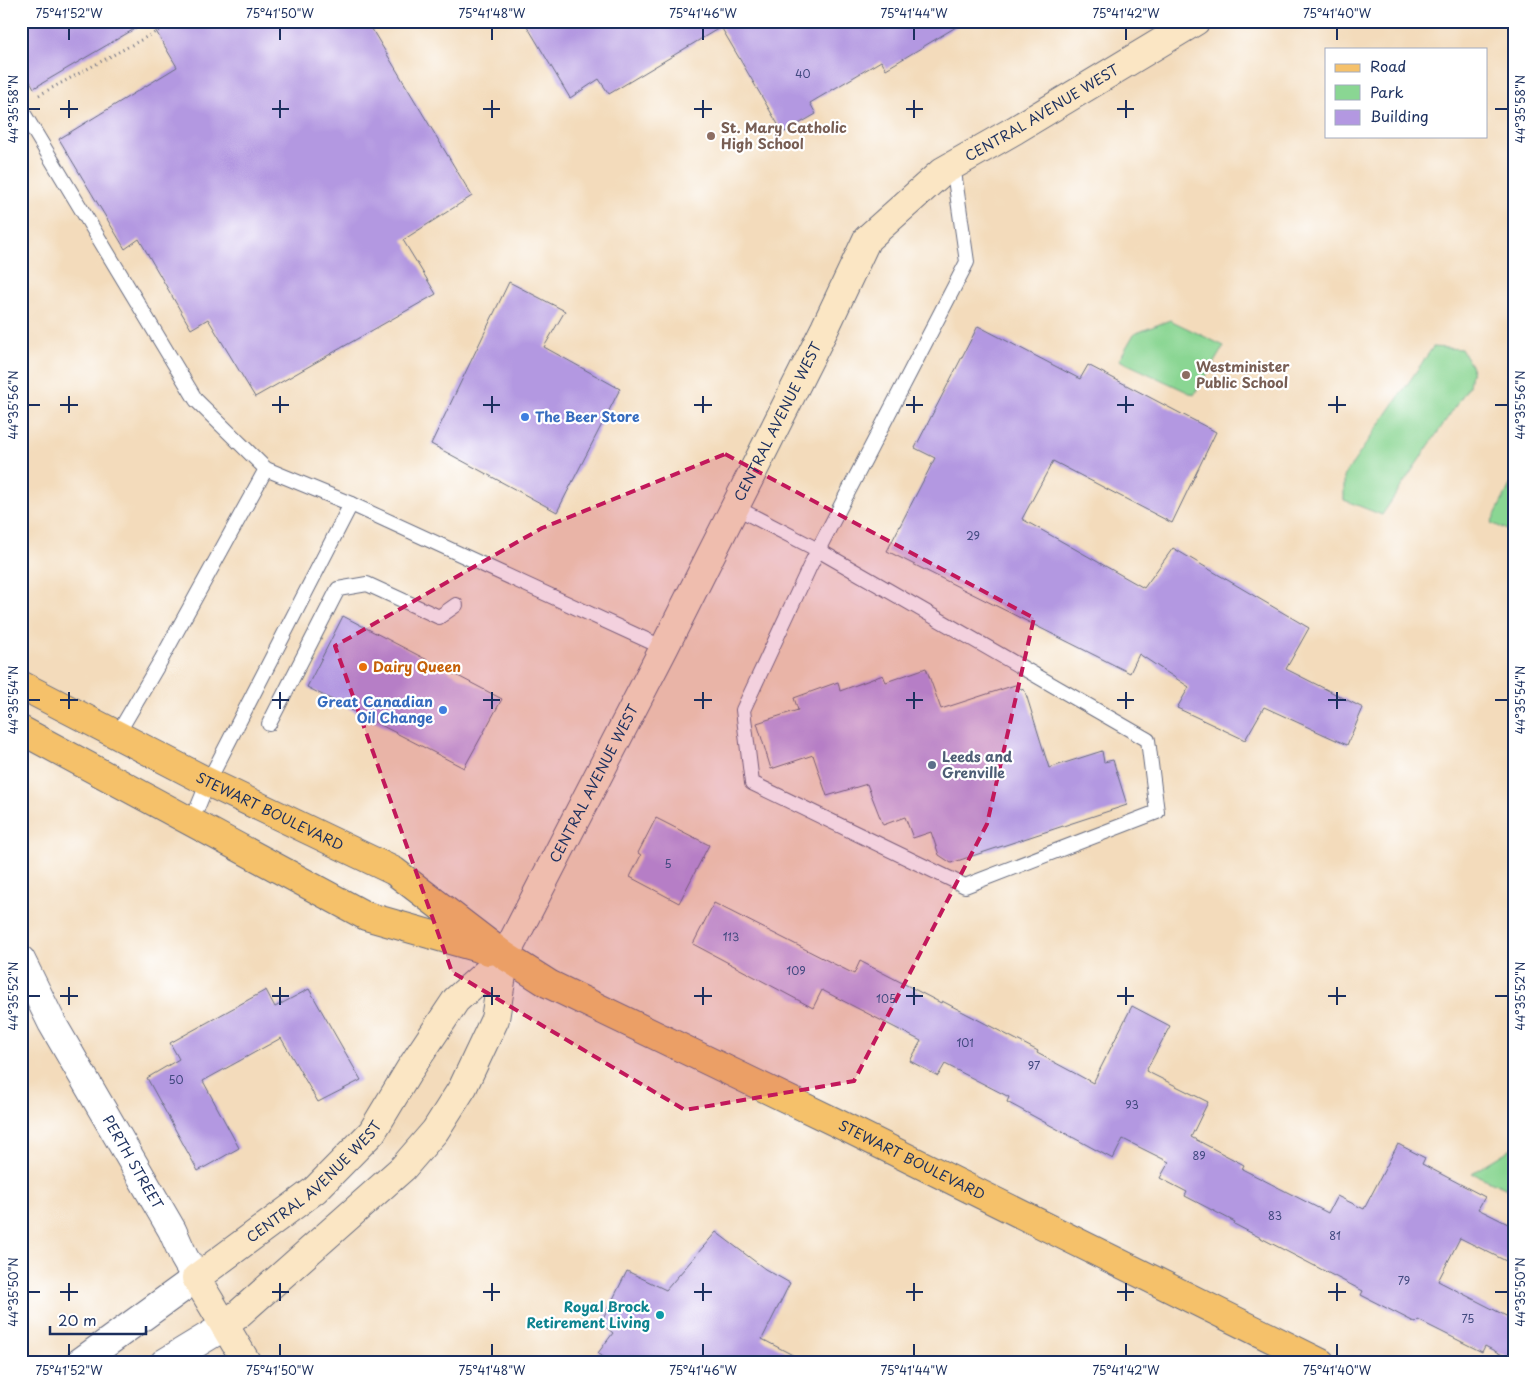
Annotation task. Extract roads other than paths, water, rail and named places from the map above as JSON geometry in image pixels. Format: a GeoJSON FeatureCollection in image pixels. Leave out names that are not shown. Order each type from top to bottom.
{"type":"FeatureCollection","features":[{"type":"Feature","properties":{"kind":"main road","name":"STEWART BOULEVARD"},"geometry":{"type":"LineString","coordinates":[[21,686],[208,782],[394,871],[505,956],[549,984],[828,1119],[1315,1362]]}},
{"type":"Feature","properties":{"kind":"main road","name":"STEWART BOULEVARD"},"geometry":{"type":"LineString","coordinates":[[21,730],[366,916],[505,956]]}},
{"type":"Feature","properties":{"kind":"street","name":"CENTRAL AVENUE WEST"},"geometry":{"type":"LineString","coordinates":[[164,1363],[225,1326],[403,1168],[435,1131],[463,1087],[495,1019],[505,956],[826,328],[867,239],[943,171],[1196,21]]}},
{"type":"Feature","properties":{"kind":"street","name":"CENTRAL AVENUE WEST"},"geometry":{"type":"LineString","coordinates":[[79,1363],[315,1190],[372,1132],[410,1069],[456,1000],[505,956]]}},
{"type":"Feature","properties":{"kind":"street","name":"PERTH STREET"},"geometry":{"type":"LineString","coordinates":[[21,960],[52,1023],[172,1230],[196,1278],[247,1363]]}},
{"type":"Feature","properties":{"kind":"lane"},"geometry":{"type":"LineString","coordinates":[[21,109],[196,400],[266,469],[351,504],[664,648]]}},
{"type":"Feature","properties":{"kind":"lane"},"geometry":{"type":"LineString","coordinates":[[735,507],[818,550],[1148,740],[1157,812],[965,886],[752,783],[743,710],[818,550],[967,262],[953,166]]}},
{"type":"Feature","properties":{"kind":"lane"},"geometry":{"type":"LineString","coordinates":[[117,735],[161,660],[266,469]]}},
{"type":"Feature","properties":{"kind":"lane"},"geometry":{"type":"LineString","coordinates":[[192,821],[208,782],[351,504]]}},
{"type":"Feature","properties":{"kind":"lane"},"geometry":{"type":"LineString","coordinates":[[269,724],[338,589],[367,584],[439,617],[456,605]]}},
{"type":"Feature","properties":{"kind":"place","name":"St. Mary Catholic High School"},"geometry":{"type":"Point","coordinates":[711,136]}},
{"type":"Feature","properties":{"kind":"place","name":"Westminister Public School"},"geometry":{"type":"Point","coordinates":[1186,375]}},
{"type":"Feature","properties":{"kind":"place","name":"The Beer Store"},"geometry":{"type":"Point","coordinates":[525,417]}},
{"type":"Feature","properties":{"kind":"place","name":"Dairy Queen"},"geometry":{"type":"Point","coordinates":[363,667]}},
{"type":"Feature","properties":{"kind":"place","name":"Great Canadian Oil Change"},"geometry":{"type":"Point","coordinates":[443,710]}},
{"type":"Feature","properties":{"kind":"place","name":"Leeds and Grenville"},"geometry":{"type":"Point","coordinates":[932,765]}},
{"type":"Feature","properties":{"kind":"place","name":"Royal Brock Retirement Living"},"geometry":{"type":"Point","coordinates":[660,1315]}}]}
